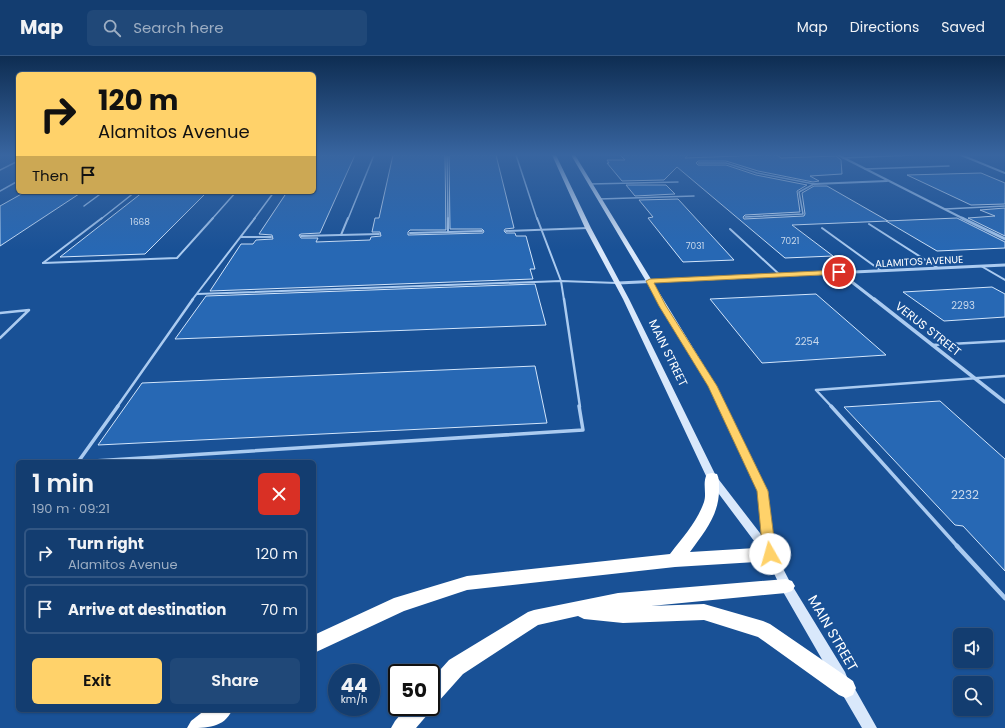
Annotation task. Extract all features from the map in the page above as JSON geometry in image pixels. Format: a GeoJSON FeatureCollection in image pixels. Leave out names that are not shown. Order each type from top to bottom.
{"type":"FeatureCollection","features":[{"type":"Feature","properties":{"kind":"highway"},"geometry":{"type":"LineString","coordinates":[[675,560],[703,522],[712,500],[712,478]]}},
{"type":"Feature","properties":{"kind":"highway"},"geometry":{"type":"LineString","coordinates":[[316,643],[400,604],[467,583],[675,560],[770,554]]}},
{"type":"Feature","properties":{"kind":"highway"},"geometry":{"type":"LineString","coordinates":[[440,685],[456,667],[534,618],[618,601],[786,586]]}},
{"type":"Feature","properties":{"kind":"highway"},"geometry":{"type":"LineString","coordinates":[[569,610],[623,615],[704,612],[763,630],[846,688]]}},
{"type":"Feature","properties":{"kind":"highway"},"geometry":{"type":"LineString","coordinates":[[198,728],[219,712]]}},
{"type":"Feature","properties":{"kind":"highway"},"geometry":{"type":"LineString","coordinates":[[402,728],[412,716]]}},
{"type":"Feature","properties":{"kind":"main road","name":"MAIN STREET"},"geometry":{"type":"LineString","coordinates":[[568,186],[588,228],[618,283],[712,478],[770,554],[786,586],[870,728]]}},
{"type":"Feature","properties":{"kind":"main road","name":"MAIN STREET"},"geometry":{"type":"LineString","coordinates":[[591,186],[713,386],[763,491],[770,554]]}},
{"type":"Feature","properties":{"kind":"street"},"geometry":{"type":"LineString","coordinates":[[899,186],[1005,238]]}},
{"type":"Feature","properties":{"kind":"street","name":"ALAMITOS AVENUE"},"geometry":{"type":"LineString","coordinates":[[618,283],[1005,265]]}},
{"type":"Feature","properties":{"kind":"street","name":"VERUS STREET"},"geometry":{"type":"LineString","coordinates":[[839,272],[1005,402]]}},
{"type":"Feature","properties":{"kind":"lane"},"geometry":{"type":"LineString","coordinates":[[341,235],[361,186]]}},
{"type":"Feature","properties":{"kind":"lane"},"geometry":{"type":"LineString","coordinates":[[447,186],[448,232]]}},
{"type":"Feature","properties":{"kind":"lane"},"geometry":{"type":"LineString","coordinates":[[110,460],[583,430],[561,282],[526,186]]}},
{"type":"Feature","properties":{"kind":"lane"},"geometry":{"type":"LineString","coordinates":[[745,217],[803,214],[799,192],[810,186]]}},
{"type":"Feature","properties":{"kind":"lane"},"geometry":{"type":"LineString","coordinates":[[84,206],[100,194]]}},
{"type":"Feature","properties":{"kind":"lane"},"geometry":{"type":"LineString","coordinates":[[132,194],[43,263],[177,258],[234,194]]}},
{"type":"Feature","properties":{"kind":"lane"},"geometry":{"type":"LineString","coordinates":[[79,460],[198,294],[273,194]]}},
{"type":"Feature","properties":{"kind":"lane"},"geometry":{"type":"LineString","coordinates":[[599,199],[694,196]]}},
{"type":"Feature","properties":{"kind":"lane"},"geometry":{"type":"LineString","coordinates":[[945,209],[1005,206]]}},
{"type":"Feature","properties":{"kind":"lane"},"geometry":{"type":"LineString","coordinates":[[869,224],[938,268]]}},
{"type":"Feature","properties":{"kind":"lane"},"geometry":{"type":"LineString","coordinates":[[506,231],[588,228]]}},
{"type":"Feature","properties":{"kind":"lane"},"geometry":{"type":"LineString","coordinates":[[822,228],[880,270]]}},
{"type":"Feature","properties":{"kind":"lane"},"geometry":{"type":"LineString","coordinates":[[730,229],[780,275]]}},
{"type":"Feature","properties":{"kind":"lane"},"geometry":{"type":"LineString","coordinates":[[410,233],[482,231]]}},
{"type":"Feature","properties":{"kind":"lane"},"geometry":{"type":"LineString","coordinates":[[301,236],[379,234]]}},
{"type":"Feature","properties":{"kind":"lane"},"geometry":{"type":"LineString","coordinates":[[241,237],[271,236]]}},
{"type":"Feature","properties":{"kind":"lane"},"geometry":{"type":"LineString","coordinates":[[980,266],[1005,280]]}},
{"type":"Feature","properties":{"kind":"lane"},"geometry":{"type":"LineString","coordinates":[[198,294],[561,282],[618,283]]}},
{"type":"Feature","properties":{"kind":"lane"},"geometry":{"type":"LineString","coordinates":[[0,313],[29,310],[0,338]]}},
{"type":"Feature","properties":{"kind":"lane"},"geometry":{"type":"LineString","coordinates":[[932,345],[1005,340]]}},
{"type":"Feature","properties":{"kind":"lane"},"geometry":{"type":"LineString","coordinates":[[1005,376],[816,390],[1005,598]]}},
{"type":"Feature","properties":{"kind":"building"},"geometry":{"type":"Polygon","coordinates":[[[316,186],[341,186],[320,233],[301,234],[299,235],[301,238],[318,238],[316,242],[370,240],[371,237],[381,236],[380,232],[372,232],[375,218],[379,218],[386,186],[445,186],[446,230],[410,230],[408,235],[483,233],[484,231],[482,229],[450,229],[449,186],[504,186],[514,228],[505,229],[504,231],[506,233],[515,233],[516,236],[526,236],[535,269],[530,269],[533,279],[210,291],[241,244],[253,244],[256,240],[273,239],[272,235],[259,234],[286,194],[316,194],[316,186]]]}},
{"type":"Feature","properties":{"kind":"building"},"geometry":{"type":"Polygon","coordinates":[[[627,186],[667,186],[675,194],[635,196],[627,186]]]}},
{"type":"Feature","properties":{"kind":"building"},"geometry":{"type":"Polygon","coordinates":[[[700,186],[805,186],[797,191],[800,212],[745,215],[743,217],[744,219],[804,216],[802,193],[813,186],[828,186],[888,221],[792,225],[833,256],[785,258],[700,186]]]}},
{"type":"Feature","properties":{"kind":"building"},"geometry":{"type":"Polygon","coordinates":[[[931,186],[1005,186],[1005,204],[971,205],[931,186]]]}},
{"type":"Feature","properties":{"kind":"building"},"geometry":{"type":"Polygon","coordinates":[[[21,194],[79,194],[0,246],[0,206],[21,194]]]}},
{"type":"Feature","properties":{"kind":"building"},"geometry":{"type":"Polygon","coordinates":[[[140,194],[205,194],[145,254],[60,257],[140,194]]]}},
{"type":"Feature","properties":{"kind":"building"},"geometry":{"type":"Polygon","coordinates":[[[678,199],[734,260],[683,262],[648,218],[653,217],[639,200],[678,199]]]}},
{"type":"Feature","properties":{"kind":"building"},"geometry":{"type":"Polygon","coordinates":[[[1005,208],[1005,236],[968,218],[995,216],[980,210],[1005,208]]]}},
{"type":"Feature","properties":{"kind":"building"},"geometry":{"type":"Polygon","coordinates":[[[957,218],[1005,242],[1005,248],[937,251],[886,221],[957,218]]]}},
{"type":"Feature","properties":{"kind":"building"},"geometry":{"type":"Polygon","coordinates":[[[535,284],[546,325],[175,339],[206,296],[535,284]]]}},
{"type":"Feature","properties":{"kind":"building"},"geometry":{"type":"Polygon","coordinates":[[[992,287],[1005,294],[1005,317],[944,321],[903,292],[992,287]]]}},
{"type":"Feature","properties":{"kind":"building"},"geometry":{"type":"Polygon","coordinates":[[[816,294],[886,355],[762,363],[710,299],[816,294]]]}},
{"type":"Feature","properties":{"kind":"building"},"geometry":{"type":"Polygon","coordinates":[[[535,366],[547,423],[98,445],[142,383],[535,366]]]}},
{"type":"Feature","properties":{"kind":"building"},"geometry":{"type":"Polygon","coordinates":[[[940,401],[1005,459],[1005,571],[963,526],[955,525],[844,407],[940,401]]]}},
{"type":"Feature","properties":{"kind":"route"},"geometry":{"type":"LineString","coordinates":[[770,554],[763,491],[713,386],[663,306],[650,281],[676,281],[839,272]]}}]}
